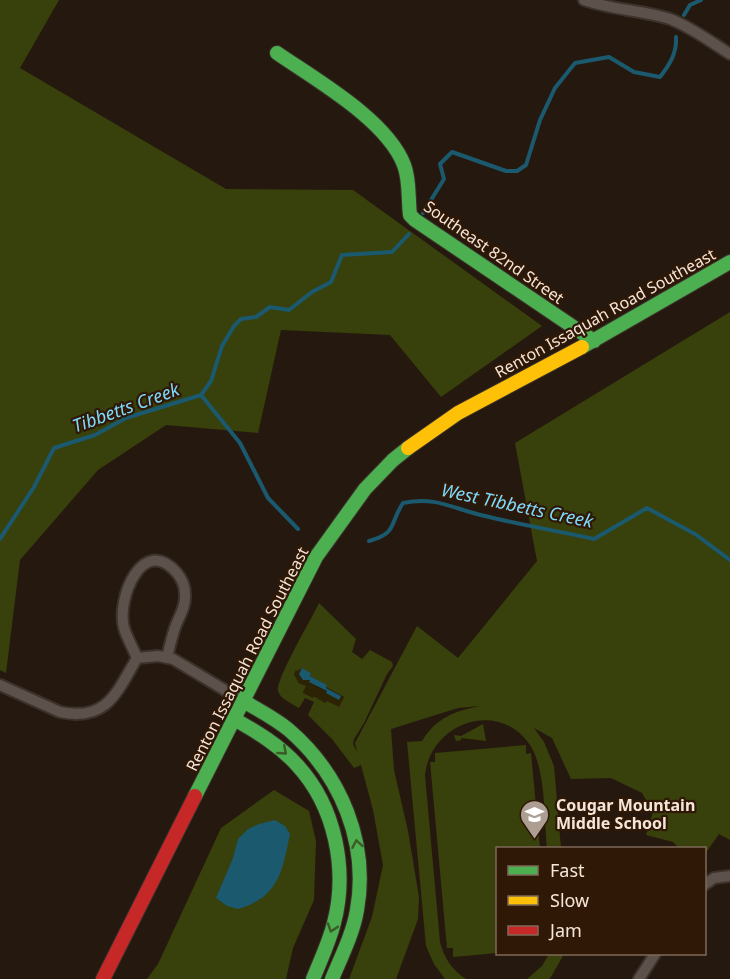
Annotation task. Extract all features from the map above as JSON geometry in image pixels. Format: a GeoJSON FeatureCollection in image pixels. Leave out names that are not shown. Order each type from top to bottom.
{"type":"FeatureCollection","features":[{"type":"Feature","properties":{"kind":"street"},"geometry":{"type":"LineString","coordinates":[[584,0],[670,19],[684,25],[730,54]]}},
{"type":"Feature","properties":{"kind":"street","name":"Southeast 82nd Street"},"geometry":{"type":"LineString","coordinates":[[277,53],[370,120],[394,146],[404,165],[410,215],[594,341]]}},
{"type":"Feature","properties":{"kind":"street","name":"Renton Issaquah Road Southeast"},"geometry":{"type":"LineString","coordinates":[[103,979],[316,557],[365,489],[393,460],[458,412],[594,341],[730,262]]}},
{"type":"Feature","properties":{"kind":"street"},"geometry":{"type":"LineString","coordinates":[[137,658],[124,629],[123,610],[128,589],[137,569],[155,561],[164,562],[172,568],[184,584],[184,604],[167,657]]}},
{"type":"Feature","properties":{"kind":"street"},"geometry":{"type":"LineString","coordinates":[[137,658],[167,657],[287,729],[315,756],[338,790],[352,822],[360,865],[359,893],[351,929],[332,979]]}},
{"type":"Feature","properties":{"kind":"street"},"geometry":{"type":"LineString","coordinates":[[0,685],[60,712],[71,715],[92,713],[110,702],[118,693],[137,658]]}},
{"type":"Feature","properties":{"kind":"street"},"geometry":{"type":"LineString","coordinates":[[234,719],[272,742],[296,764],[322,800],[332,826],[339,861],[339,895],[331,931],[312,979]]}},
{"type":"Feature","properties":{"kind":"street"},"geometry":{"type":"LineString","coordinates":[[709,882],[730,876]]}},
{"type":"Feature","properties":{"kind":"street"},"geometry":{"type":"LineString","coordinates":[[639,979],[654,955]]}},
{"type":"Feature","properties":{"kind":"green space"},"geometry":{"type":"Polygon","coordinates":[[[0,0],[59,0],[20,68],[226,189],[353,190],[542,326],[441,397],[390,335],[281,330],[258,433],[166,425],[98,470],[20,560],[6,673],[0,670],[0,0]]]}},
{"type":"Feature","properties":{"kind":"green space"},"geometry":{"type":"Polygon","coordinates":[[[730,312],[730,840],[719,834],[706,853],[706,847],[678,847],[673,842],[646,835],[653,812],[642,793],[611,778],[571,779],[552,738],[534,728],[544,742],[554,766],[561,847],[547,847],[542,781],[530,745],[517,731],[501,723],[485,720],[468,723],[453,730],[440,741],[430,757],[425,775],[440,942],[449,963],[466,979],[445,979],[434,964],[426,946],[407,742],[422,741],[434,726],[447,716],[480,706],[458,708],[391,729],[394,770],[408,831],[419,897],[418,919],[396,979],[349,979],[372,917],[383,865],[373,810],[361,765],[354,768],[332,739],[308,715],[314,702],[305,698],[299,708],[287,701],[278,691],[288,662],[319,603],[356,639],[352,652],[362,659],[370,650],[392,662],[393,666],[354,739],[353,744],[357,752],[355,743],[417,626],[458,658],[537,561],[515,443],[730,312]],[[302,668],[294,674],[299,683],[307,686],[303,692],[325,703],[327,700],[339,706],[344,697],[310,676],[311,674],[302,668]]]}},
{"type":"Feature","properties":{"kind":"green space"},"geometry":{"type":"Polygon","coordinates":[[[483,724],[486,741],[461,738],[456,741],[454,735],[461,736],[483,724]]]}},
{"type":"Feature","properties":{"kind":"green space"},"geometry":{"type":"Polygon","coordinates":[[[526,745],[526,754],[531,753],[540,847],[496,847],[496,953],[453,957],[453,948],[447,948],[430,762],[435,762],[435,753],[526,745]]]}},
{"type":"Feature","properties":{"kind":"green space"},"geometry":{"type":"Polygon","coordinates":[[[274,790],[309,811],[316,841],[314,900],[293,948],[286,979],[147,979],[158,964],[221,828],[274,790]]]}},
{"type":"Feature","properties":{"kind":"green space"},"geometry":{"type":"Polygon","coordinates":[[[548,955],[563,955],[549,979],[527,979],[542,966],[548,955]]]}},
{"type":"Feature","properties":{"kind":"sand"},"geometry":{"type":"Polygon","coordinates":[[[299,669],[300,673],[310,682],[339,700],[341,696],[344,697],[339,707],[303,693],[306,686],[299,683],[294,674],[299,669]]]}},
{"type":"Feature","properties":{"kind":"water"},"geometry":{"type":"Polygon","coordinates":[[[302,668],[311,673],[310,676],[327,685],[326,688],[341,696],[339,700],[309,682],[310,680],[303,680],[299,674],[302,668]]]}},
{"type":"Feature","properties":{"kind":"water"},"geometry":{"type":"Polygon","coordinates":[[[275,820],[285,826],[290,834],[281,871],[276,881],[262,898],[252,904],[238,909],[227,906],[216,898],[233,858],[238,839],[248,829],[275,820]]]}},
{"type":"Feature","properties":{"kind":"waterway","name":"Tibbetts Creek"},"geometry":{"type":"LineString","coordinates":[[684,15],[690,5],[701,0]]}},
{"type":"Feature","properties":{"kind":"waterway","name":"Tibbetts Creek"},"geometry":{"type":"LineString","coordinates":[[423,213],[444,179],[440,164],[452,152],[506,171],[517,171],[526,165],[540,120],[555,88],[575,63],[609,57],[634,72],[660,77],[672,58],[676,37]]}},
{"type":"Feature","properties":{"kind":"waterway","name":"Tibbetts Creek"},"geometry":{"type":"LineString","coordinates":[[0,539],[34,487],[54,448],[95,435],[126,418],[201,395],[211,381],[222,346],[241,319],[256,317],[270,307],[289,310],[312,292],[331,282],[342,255],[392,252],[409,234]]}},
{"type":"Feature","properties":{"kind":"waterway","name":"West Tibbetts Creek"},"geometry":{"type":"LineString","coordinates":[[201,395],[240,443],[268,498],[298,529]]}},
{"type":"Feature","properties":{"kind":"waterway","name":"West Tibbetts Creek"},"geometry":{"type":"LineString","coordinates":[[369,541],[389,531],[403,503],[415,501],[445,504],[499,519],[594,539],[647,508],[695,534],[730,560]]}},
{"type":"Feature","properties":{"kind":"traffic: fast"},"geometry":{"type":"LineString","coordinates":[[277,53],[349,102],[382,132],[395,148],[404,165],[408,183],[410,215],[415,220],[594,341]]}},
{"type":"Feature","properties":{"kind":"traffic: fast"},"geometry":{"type":"LineString","coordinates":[[582,347],[730,262]]}},
{"type":"Feature","properties":{"kind":"traffic: fast"},"geometry":{"type":"LineString","coordinates":[[195,796],[316,557],[365,489],[408,448]]}},
{"type":"Feature","properties":{"kind":"traffic: fast"},"geometry":{"type":"LineString","coordinates":[[243,701],[284,726],[307,748],[337,789],[347,812],[359,860],[360,885],[353,928],[332,979]]}},
{"type":"Feature","properties":{"kind":"traffic: fast"},"geometry":{"type":"LineString","coordinates":[[234,719],[275,745],[297,765],[321,799],[329,819],[338,860],[338,902],[330,938],[313,979]]}},
{"type":"Feature","properties":{"kind":"traffic: slow"},"geometry":{"type":"LineString","coordinates":[[408,448],[458,413],[582,347]]}},
{"type":"Feature","properties":{"kind":"traffic: jam"},"geometry":{"type":"LineString","coordinates":[[103,979],[195,796]]}},
{"type":"Feature","properties":{"kind":"place","name":"Cougar Mountain Middle School"},"geometry":{"type":"Point","coordinates":[535,840]}}]}
